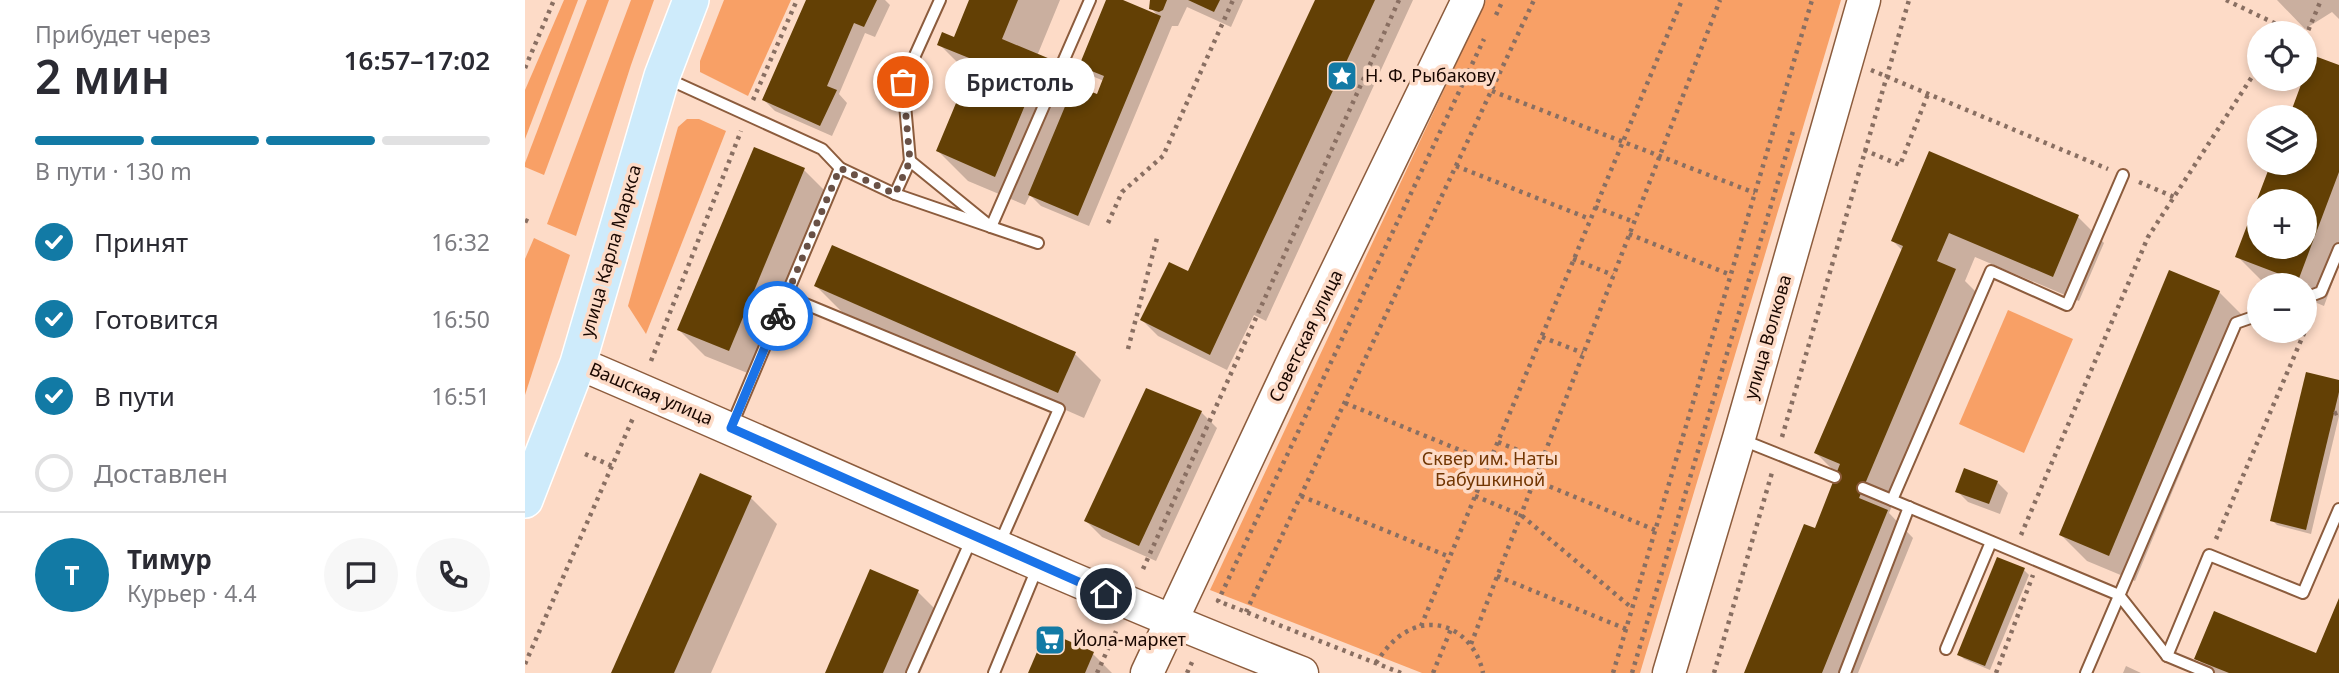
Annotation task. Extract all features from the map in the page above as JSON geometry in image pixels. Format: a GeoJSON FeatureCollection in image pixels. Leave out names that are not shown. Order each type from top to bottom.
{"type":"FeatureCollection","features":[{"type":"Feature","properties":{"kind":"main road","name":"улица Карла Маркса"},"geometry":{"type":"LineString","coordinates":[[528,482],[578,363],[662,76],[691,0]]}},
{"type":"Feature","properties":{"kind":"street","name":"Советская улица"},"geometry":{"type":"LineString","coordinates":[[1147,673],[1295,357],[1468,0]]}},
{"type":"Feature","properties":{"kind":"street","name":"улица Волкова"},"geometry":{"type":"LineString","coordinates":[[1669,673],[1864,0]]}},
{"type":"Feature","properties":{"kind":"street","name":"Вашская улица"},"geometry":{"type":"LineString","coordinates":[[578,363],[1171,622],[1302,673]]}},
{"type":"Feature","properties":{"kind":"lane"},"geometry":{"type":"LineString","coordinates":[[895,194],[910,161],[903,82],[940,0]]}},
{"type":"Feature","properties":{"kind":"lane"},"geometry":{"type":"LineString","coordinates":[[991,227],[1090,0]]}},
{"type":"Feature","properties":{"kind":"lane"},"geometry":{"type":"LineString","coordinates":[[662,76],[822,149],[840,168],[895,194],[1038,243]]}},
{"type":"Feature","properties":{"kind":"lane"},"geometry":{"type":"LineString","coordinates":[[910,161],[991,227]]}},
{"type":"Feature","properties":{"kind":"lane"},"geometry":{"type":"LineString","coordinates":[[731,428],[840,168]]}},
{"type":"Feature","properties":{"kind":"lane"},"geometry":{"type":"LineString","coordinates":[[1892,500],[1991,271],[2067,305],[2123,176]]}},
{"type":"Feature","properties":{"kind":"lane"},"geometry":{"type":"LineString","coordinates":[[2317,294],[2321,292],[2339,248]]}},
{"type":"Feature","properties":{"kind":"lane"},"geometry":{"type":"LineString","coordinates":[[786,296],[1059,409],[912,673]]}},
{"type":"Feature","properties":{"kind":"lane"},"geometry":{"type":"LineString","coordinates":[[2086,673],[2236,323],[2247,319]]}},
{"type":"Feature","properties":{"kind":"lane"},"geometry":{"type":"LineString","coordinates":[[1739,438],[1835,477]]}},
{"type":"Feature","properties":{"kind":"lane"},"geometry":{"type":"LineString","coordinates":[[1863,488],[2119,596],[2167,656],[2208,673]]}},
{"type":"Feature","properties":{"kind":"lane"},"geometry":{"type":"LineString","coordinates":[[1845,673],[1909,507]]}},
{"type":"Feature","properties":{"kind":"lane"},"geometry":{"type":"LineString","coordinates":[[2167,656],[2209,555],[2303,593],[2339,509]]}},
{"type":"Feature","properties":{"kind":"lane"},"geometry":{"type":"LineString","coordinates":[[1946,649],[1991,542]]}},
{"type":"Feature","properties":{"kind":"lane"},"geometry":{"type":"LineString","coordinates":[[994,673],[1039,564]]}},
{"type":"Feature","properties":{"kind":"path"},"geometry":{"type":"LineString","coordinates":[[525,68],[554,0]]}},
{"type":"Feature","properties":{"kind":"path"},"geometry":{"type":"LineString","coordinates":[[651,362],[747,116],[797,0]]}},
{"type":"Feature","properties":{"kind":"path"},"geometry":{"type":"LineString","coordinates":[[1108,223],[1122,192],[1163,156],[1233,0]]}},
{"type":"Feature","properties":{"kind":"path"},"geometry":{"type":"LineString","coordinates":[[1143,569],[1399,0]]}},
{"type":"Feature","properties":{"kind":"path"},"geometry":{"type":"LineString","coordinates":[[1491,25],[1503,0]]}},
{"type":"Feature","properties":{"kind":"path"},"geometry":{"type":"LineString","coordinates":[[1246,612],[1534,0]]}},
{"type":"Feature","properties":{"kind":"path"},"geometry":{"type":"LineString","coordinates":[[1421,626],[1682,0]]}},
{"type":"Feature","properties":{"kind":"path"},"geometry":{"type":"LineString","coordinates":[[1471,643],[1720,0]]}},
{"type":"Feature","properties":{"kind":"path"},"geometry":{"type":"LineString","coordinates":[[1613,673],[1812,0]]}},
{"type":"Feature","properties":{"kind":"path"},"geometry":{"type":"LineString","coordinates":[[1714,673],[1909,0]]}},
{"type":"Feature","properties":{"kind":"path"},"geometry":{"type":"LineString","coordinates":[[2226,0],[2270,21]]}},
{"type":"Feature","properties":{"kind":"path"},"geometry":{"type":"LineString","coordinates":[[2312,21],[2321,0]]}},
{"type":"Feature","properties":{"kind":"path"},"geometry":{"type":"LineString","coordinates":[[1401,673],[1219,601],[1485,38]]}},
{"type":"Feature","properties":{"kind":"path"},"geometry":{"type":"LineString","coordinates":[[1848,60],[2174,197]]}},
{"type":"Feature","properties":{"kind":"path"},"geometry":{"type":"LineString","coordinates":[[2013,551],[2148,237],[2247,84]]}},
{"type":"Feature","properties":{"kind":"path"},"geometry":{"type":"LineString","coordinates":[[1492,91],[1755,193]]}},
{"type":"Feature","properties":{"kind":"path"},"geometry":{"type":"LineString","coordinates":[[1864,150],[1899,164],[1928,93]]}},
{"type":"Feature","properties":{"kind":"path"},"geometry":{"type":"LineString","coordinates":[[1632,673],[1797,119]]}},
{"type":"Feature","properties":{"kind":"path"},"geometry":{"type":"LineString","coordinates":[[1456,166],[1590,219]]}},
{"type":"Feature","properties":{"kind":"path"},"geometry":{"type":"LineString","coordinates":[[1595,207],[1634,222]]}},
{"type":"Feature","properties":{"kind":"path"},"geometry":{"type":"LineString","coordinates":[[1629,234],[1731,275]]}},
{"type":"Feature","properties":{"kind":"path"},"geometry":{"type":"LineString","coordinates":[[1128,349],[1157,238]]}},
{"type":"Feature","properties":{"kind":"path"},"geometry":{"type":"LineString","coordinates":[[1573,260],[1613,275]]}},
{"type":"Feature","properties":{"kind":"path"},"geometry":{"type":"LineString","coordinates":[[1541,337],[1583,353]]}},
{"type":"Feature","properties":{"kind":"path"},"geometry":{"type":"LineString","coordinates":[[2209,555],[2300,343]]}},
{"type":"Feature","properties":{"kind":"path"},"geometry":{"type":"LineString","coordinates":[[1345,403],[1489,462]]}},
{"type":"Feature","properties":{"kind":"path"},"geometry":{"type":"LineString","coordinates":[[525,664],[634,416]]}},
{"type":"Feature","properties":{"kind":"path"},"geometry":{"type":"LineString","coordinates":[[1497,442],[1542,460]]}},
{"type":"Feature","properties":{"kind":"path"},"geometry":{"type":"LineString","coordinates":[[585,454],[612,466]]}},
{"type":"Feature","properties":{"kind":"path"},"geometry":{"type":"LineString","coordinates":[[1534,480],[1655,530]]}},
{"type":"Feature","properties":{"kind":"path"},"geometry":{"type":"LineString","coordinates":[[1301,496],[1450,557]]}},
{"type":"Feature","properties":{"kind":"path"},"geometry":{"type":"LineString","coordinates":[[1475,496],[1521,514],[1632,608]]}},
{"type":"Feature","properties":{"kind":"path"},"geometry":{"type":"LineString","coordinates":[[1996,673],[2038,562]]}},
{"type":"Feature","properties":{"kind":"path"},"geometry":{"type":"LineString","coordinates":[[1497,576],[1626,629]]}},
{"type":"Feature","properties":{"kind":"path"},"geometry":{"type":"LineString","coordinates":[[1376,663],[1396,639],[1421,626],[1451,629],[1471,643],[1479,656],[1483,673]]}},
{"type":"Feature","properties":{"kind":"path"},"geometry":{"type":"LineString","coordinates":[[1097,673],[1118,627]]}},
{"type":"Feature","properties":{"kind":"path"},"geometry":{"type":"LineString","coordinates":[[1433,673],[1451,629]]}},
{"type":"Feature","properties":{"kind":"path"},"geometry":{"type":"LineString","coordinates":[[1187,673],[1193,660]]}},
{"type":"Feature","properties":{"kind":"green space"},"geometry":{"type":"Polygon","coordinates":[[[564,0],[578,0],[525,139],[525,90],[564,0]]]}},
{"type":"Feature","properties":{"kind":"green space"},"geometry":{"type":"Polygon","coordinates":[[[587,0],[609,0],[544,175],[525,167],[525,163],[587,0]]]}},
{"type":"Feature","properties":{"kind":"green space"},"geometry":{"type":"Polygon","coordinates":[[[631,0],[654,0],[576,236],[547,224],[631,0]]]}},
{"type":"Feature","properties":{"kind":"green space"},"geometry":{"type":"Polygon","coordinates":[[[724,0],[791,0],[748,96],[700,72],[700,61],[724,0]]]}},
{"type":"Feature","properties":{"kind":"green space","name":"Сквер им. Наты Бабушкиной"},"geometry":{"type":"Polygon","coordinates":[[[1486,0],[1841,0],[1640,673],[1422,673],[1210,590],[1486,0]]]}},
{"type":"Feature","properties":{"kind":"green space"},"geometry":{"type":"Polygon","coordinates":[[[687,119],[699,119],[726,131],[646,334],[628,306],[678,127],[687,119]]]}},
{"type":"Feature","properties":{"kind":"green space"},"geometry":{"type":"Polygon","coordinates":[[[534,238],[570,255],[525,395],[525,259],[534,238]]]}},
{"type":"Feature","properties":{"kind":"green space"},"geometry":{"type":"Polygon","coordinates":[[[2008,310],[2073,339],[2024,453],[1959,424],[2008,310]]]}},
{"type":"Feature","properties":{"kind":"building"},"geometry":{"type":"Polygon","coordinates":[[[806,0],[877,0],[864,27],[854,23],[827,86],[837,90],[820,126],[762,100],[806,0]]]}},
{"type":"Feature","properties":{"kind":"building"},"geometry":{"type":"Polygon","coordinates":[[[969,0],[1018,0],[1002,39],[1055,61],[1048,78],[1038,74],[995,177],[936,151],[974,60],[937,45],[942,32],[954,37],[969,0]]]}},
{"type":"Feature","properties":{"kind":"building"},"geometry":{"type":"Polygon","coordinates":[[[1106,0],[1123,0],[1161,16],[1078,216],[1028,195],[1074,85],[1097,94],[1104,76],[1079,66],[1106,0]]]}},
{"type":"Feature","properties":{"kind":"building"},"geometry":{"type":"Polygon","coordinates":[[[1150,0],[1167,0],[1163,10],[1159,12],[1149,9],[1150,0]]]}},
{"type":"Feature","properties":{"kind":"building"},"geometry":{"type":"Polygon","coordinates":[[[1188,0],[1220,0],[1214,12],[1188,0]]]}},
{"type":"Feature","properties":{"kind":"building"},"geometry":{"type":"Polygon","coordinates":[[[1315,0],[1375,0],[1210,355],[1140,320],[1169,262],[1188,271],[1315,0]]]}},
{"type":"Feature","properties":{"kind":"building"},"geometry":{"type":"Polygon","coordinates":[[[2317,57],[2339,65],[2339,172],[2317,230],[2317,189],[2261,189],[2266,175],[2317,175],[2317,105],[2293,105],[2299,91],[2317,91],[2317,57]]]}},
{"type":"Feature","properties":{"kind":"building"},"geometry":{"type":"Polygon","coordinates":[[[754,147],[805,168],[729,351],[677,330],[754,147]]]}},
{"type":"Feature","properties":{"kind":"building"},"geometry":{"type":"Polygon","coordinates":[[[1929,151],[2079,215],[2053,277],[1949,233],[1937,261],[1956,269],[1859,498],[1888,510],[1822,673],[1744,673],[1804,524],[1815,528],[1840,464],[1814,453],[1903,246],[1891,241],[1929,151]]]}},
{"type":"Feature","properties":{"kind":"building"},"geometry":{"type":"Polygon","coordinates":[[[2247,226],[2247,259],[2306,259],[2301,273],[2277,273],[2235,257],[2247,226]]]}},
{"type":"Feature","properties":{"kind":"building"},"geometry":{"type":"Polygon","coordinates":[[[832,245],[1076,352],[1058,393],[814,286],[832,245]]]}},
{"type":"Feature","properties":{"kind":"building"},"geometry":{"type":"Polygon","coordinates":[[[2169,270],[2220,291],[2109,556],[2059,535],[2169,270]]]}},
{"type":"Feature","properties":{"kind":"building"},"geometry":{"type":"Polygon","coordinates":[[[2306,372],[2339,380],[2339,392],[2306,530],[2270,521],[2306,372]]]}},
{"type":"Feature","properties":{"kind":"building"},"geometry":{"type":"Polygon","coordinates":[[[1146,388],[1202,411],[1139,546],[1084,521],[1146,388]]]}},
{"type":"Feature","properties":{"kind":"building"},"geometry":{"type":"Polygon","coordinates":[[[1964,468],[1998,481],[1989,504],[1955,492],[1964,468]]]}},
{"type":"Feature","properties":{"kind":"building"},"geometry":{"type":"Polygon","coordinates":[[[700,473],[752,496],[674,673],[611,673],[700,473]]]}},
{"type":"Feature","properties":{"kind":"building"},"geometry":{"type":"Polygon","coordinates":[[[1997,557],[2025,568],[1985,666],[1957,655],[1997,557]]]}},
{"type":"Feature","properties":{"kind":"building"},"geometry":{"type":"Polygon","coordinates":[[[870,569],[919,590],[883,673],[825,673],[870,569]]]}},
{"type":"Feature","properties":{"kind":"building"},"geometry":{"type":"Polygon","coordinates":[[[2339,598],[2339,673],[2229,673],[2194,659],[2214,611],[2316,653],[2339,598]]]}},
{"type":"Feature","properties":{"kind":"building"},"geometry":{"type":"Polygon","coordinates":[[[1046,631],[1094,652],[1085,673],[1028,673],[1046,631]]]}},
{"type":"Feature","properties":{"kind":"way so far"},"geometry":{"type":"LineString","coordinates":[[778,316],[840,168],[895,194],[910,161],[903,82]]}},
{"type":"Feature","properties":{"kind":"place","name":"Н. Ф. Рыбакову"},"geometry":{"type":"Point","coordinates":[1342,76]}},
{"type":"Feature","properties":{"kind":"place","name":"Бристоль"},"geometry":{"type":"Point","coordinates":[903,82]}},
{"type":"Feature","properties":{"kind":"place","name":"Йола-маркет"},"geometry":{"type":"Point","coordinates":[1050,640]}},
{"type":"Feature","properties":{"kind":"route"},"geometry":{"type":"LineString","coordinates":[[778,316],[731,428],[1106,594]]}}]}
